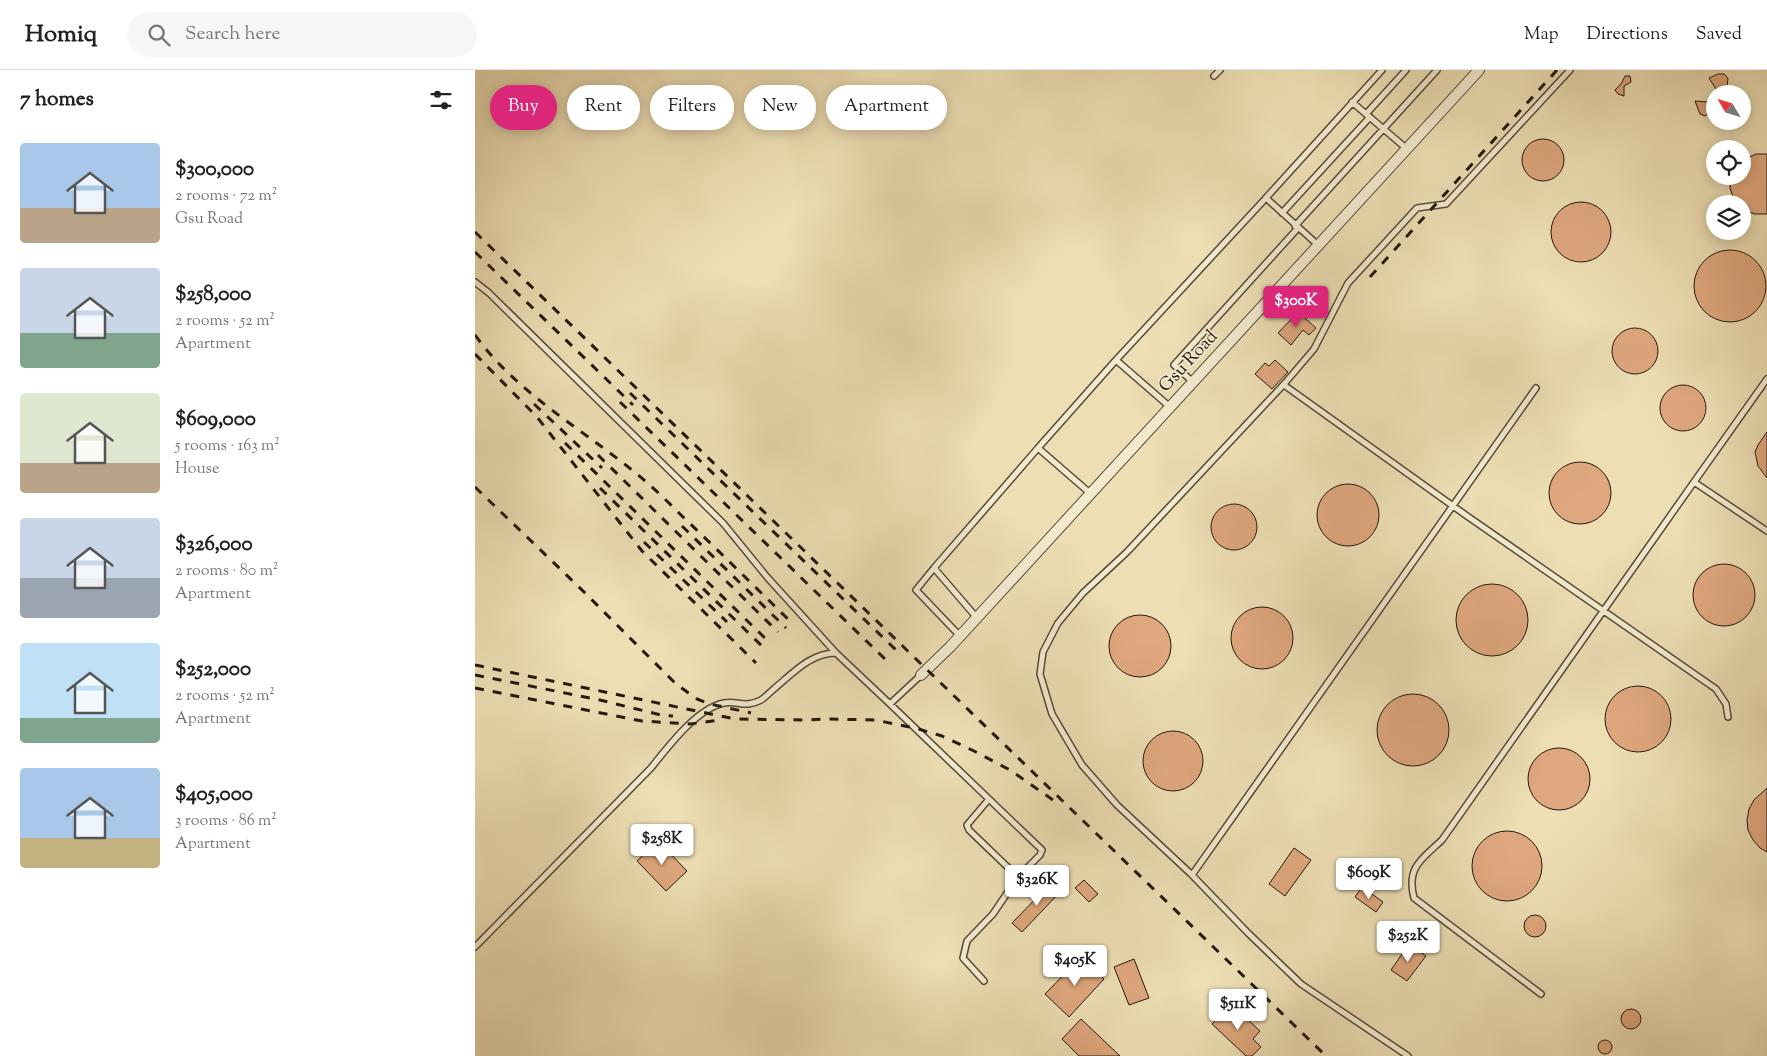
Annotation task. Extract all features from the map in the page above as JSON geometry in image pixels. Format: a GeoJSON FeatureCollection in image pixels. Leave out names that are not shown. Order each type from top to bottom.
{"type":"FeatureCollection","features":[{"type":"Feature","properties":{"kind":"street","name":"Gsu Road"},"geometry":{"type":"LineString","coordinates":[[921,675],[961,636],[1479,70]]}},
{"type":"Feature","properties":{"kind":"lane"},"geometry":{"type":"LineString","coordinates":[[1214,76],[1219,70]]}},
{"type":"Feature","properties":{"kind":"lane"},"geometry":{"type":"LineString","coordinates":[[961,636],[916,590],[1116,360],[1382,70]]}},
{"type":"Feature","properties":{"kind":"lane"},"geometry":{"type":"LineString","coordinates":[[1282,213],[1406,70]]}},
{"type":"Feature","properties":{"kind":"lane"},"geometry":{"type":"LineString","coordinates":[[1193,382],[1174,364],[1437,70]]}},
{"type":"Feature","properties":{"kind":"lane"},"geometry":{"type":"LineString","coordinates":[[1408,1056],[1301,984],[1192,875],[1117,805],[1082,765],[1052,714],[1041,674],[1043,652],[1058,623],[1083,593],[1127,552],[1283,385],[1314,349],[1348,283],[1417,208],[1446,204],[1570,70]]}},
{"type":"Feature","properties":{"kind":"lane"},"geometry":{"type":"LineString","coordinates":[[1352,102],[1407,148]]}},
{"type":"Feature","properties":{"kind":"lane"},"geometry":{"type":"LineString","coordinates":[[1265,199],[1318,245]]}},
{"type":"Feature","properties":{"kind":"lane"},"geometry":{"type":"LineString","coordinates":[[475,282],[489,293],[723,523],[767,577],[836,653],[1042,850],[1040,855],[1019,877],[993,914],[967,941],[963,958],[984,981]]}},
{"type":"Feature","properties":{"kind":"lane"},"geometry":{"type":"LineString","coordinates":[[1116,360],[1170,407]]}},
{"type":"Feature","properties":{"kind":"lane"},"geometry":{"type":"LineString","coordinates":[[1541,994],[1414,898],[1411,884],[1415,867],[1442,840],[1767,379]]}},
{"type":"Feature","properties":{"kind":"lane"},"geometry":{"type":"LineString","coordinates":[[1283,385],[1716,689],[1725,704],[1728,717]]}},
{"type":"Feature","properties":{"kind":"lane"},"geometry":{"type":"LineString","coordinates":[[1192,875],[1536,388]]}},
{"type":"Feature","properties":{"kind":"lane"},"geometry":{"type":"LineString","coordinates":[[1038,448],[1091,494]]}},
{"type":"Feature","properties":{"kind":"lane"},"geometry":{"type":"LineString","coordinates":[[1694,482],[1767,531]]}},
{"type":"Feature","properties":{"kind":"lane"},"geometry":{"type":"LineString","coordinates":[[935,568],[977,618]]}},
{"type":"Feature","properties":{"kind":"lane"},"geometry":{"type":"LineString","coordinates":[[475,947],[651,768],[677,737],[701,713],[724,703],[746,705],[762,700],[803,664],[823,653],[836,653]]}},
{"type":"Feature","properties":{"kind":"lane"},"geometry":{"type":"LineString","coordinates":[[890,704],[921,675]]}},
{"type":"Feature","properties":{"kind":"lane"},"geometry":{"type":"LineString","coordinates":[[989,799],[967,825],[969,830],[1019,877]]}},
{"type":"Feature","properties":{"kind":"building"},"geometry":{"type":"Polygon","coordinates":[[[1718,74],[1724,74],[1728,78],[1727,85],[1713,85],[1709,78],[1718,74]]]}},
{"type":"Feature","properties":{"kind":"building"},"geometry":{"type":"Polygon","coordinates":[[[1625,76],[1630,76],[1631,82],[1624,86],[1624,96],[1618,94],[1615,90],[1625,76]]]}},
{"type":"Feature","properties":{"kind":"building"},"geometry":{"type":"Polygon","coordinates":[[[1695,101],[1706,102],[1706,115],[1700,114],[1695,101]]]}},
{"type":"Feature","properties":{"kind":"building"},"geometry":{"type":"Polygon","coordinates":[[[1543,139],[1558,145],[1564,160],[1558,175],[1543,181],[1528,175],[1522,160],[1528,145],[1543,139]]]}},
{"type":"Feature","properties":{"kind":"building"},"geometry":{"type":"Polygon","coordinates":[[[1756,154],[1767,154],[1767,214],[1751,213],[1751,195],[1732,195],[1730,188],[1730,185],[1751,185],[1751,156],[1756,154]]]}},
{"type":"Feature","properties":{"kind":"building"},"geometry":{"type":"Polygon","coordinates":[[[1575,202],[1587,202],[1598,207],[1606,215],[1611,226],[1609,244],[1598,257],[1587,262],[1575,262],[1564,257],[1556,249],[1551,238],[1551,226],[1556,215],[1564,207],[1575,202]]]}},
{"type":"Feature","properties":{"kind":"building"},"geometry":{"type":"Polygon","coordinates":[[[1737,250],[1756,260],[1764,272],[1766,286],[1764,300],[1756,312],[1744,320],[1723,322],[1704,312],[1696,300],[1694,279],[1704,260],[1716,252],[1737,250]]]}},
{"type":"Feature","properties":{"kind":"building"},"geometry":{"type":"Polygon","coordinates":[[[1298,312],[1316,328],[1309,335],[1303,330],[1291,345],[1278,333],[1298,312]]]}},
{"type":"Feature","properties":{"kind":"building"},"geometry":{"type":"Polygon","coordinates":[[[1635,328],[1648,332],[1654,338],[1658,351],[1654,364],[1648,370],[1635,374],[1622,370],[1616,364],[1612,351],[1616,338],[1622,332],[1635,328]]]}},
{"type":"Feature","properties":{"kind":"building"},"geometry":{"type":"Polygon","coordinates":[[[1275,360],[1288,372],[1272,389],[1255,374],[1265,363],[1269,366],[1275,360]]]}},
{"type":"Feature","properties":{"kind":"building"},"geometry":{"type":"Polygon","coordinates":[[[1683,385],[1696,389],[1702,395],[1706,408],[1702,421],[1696,427],[1683,431],[1670,427],[1664,421],[1660,408],[1664,395],[1670,389],[1683,385]]]}},
{"type":"Feature","properties":{"kind":"building"},"geometry":{"type":"Polygon","coordinates":[[[1767,432],[1767,478],[1758,466],[1755,452],[1767,432]]]}},
{"type":"Feature","properties":{"kind":"building"},"geometry":{"type":"Polygon","coordinates":[[[1574,462],[1586,462],[1602,471],[1609,481],[1611,493],[1609,505],[1602,515],[1586,524],[1574,524],[1563,519],[1554,510],[1549,499],[1549,487],[1554,476],[1563,467],[1574,462]]]}},
{"type":"Feature","properties":{"kind":"building"},"geometry":{"type":"Polygon","coordinates":[[[1348,484],[1360,487],[1370,493],[1376,503],[1379,515],[1376,527],[1370,537],[1360,543],[1348,546],[1336,543],[1326,537],[1320,527],[1317,515],[1320,503],[1326,493],[1336,487],[1348,484]]]}},
{"type":"Feature","properties":{"kind":"building"},"geometry":{"type":"Polygon","coordinates":[[[1234,504],[1247,508],[1253,514],[1257,527],[1253,540],[1247,546],[1234,550],[1221,546],[1215,540],[1211,527],[1215,514],[1221,508],[1234,504]]]}},
{"type":"Feature","properties":{"kind":"building"},"geometry":{"type":"Polygon","coordinates":[[[1724,564],[1736,567],[1746,573],[1752,583],[1755,595],[1752,607],[1746,617],[1736,623],[1724,626],[1712,623],[1702,617],[1696,607],[1693,595],[1696,583],[1702,573],[1712,567],[1724,564]]]}},
{"type":"Feature","properties":{"kind":"building"},"geometry":{"type":"Polygon","coordinates":[[[1492,584],[1512,590],[1522,600],[1528,620],[1522,640],[1512,650],[1492,656],[1472,650],[1462,640],[1456,620],[1462,600],[1472,590],[1492,584]]]}},
{"type":"Feature","properties":{"kind":"building"},"geometry":{"type":"Polygon","coordinates":[[[1256,607],[1268,607],[1284,616],[1291,626],[1293,638],[1291,650],[1284,660],[1268,669],[1256,669],[1245,664],[1236,655],[1231,644],[1231,632],[1236,621],[1245,612],[1256,607]]]}},
{"type":"Feature","properties":{"kind":"building"},"geometry":{"type":"Polygon","coordinates":[[[1140,615],[1152,617],[1162,624],[1169,634],[1171,646],[1169,658],[1162,668],[1152,675],[1140,677],[1128,675],[1118,668],[1111,658],[1109,646],[1111,634],[1118,624],[1128,617],[1140,615]]]}},
{"type":"Feature","properties":{"kind":"building"},"geometry":{"type":"Polygon","coordinates":[[[1631,686],[1645,686],[1657,691],[1666,700],[1671,712],[1669,732],[1662,743],[1645,752],[1631,752],[1619,747],[1610,738],[1605,726],[1605,712],[1610,700],[1619,691],[1631,686]]]}},
{"type":"Feature","properties":{"kind":"building"},"geometry":{"type":"Polygon","coordinates":[[[1413,694],[1433,700],[1443,710],[1449,730],[1443,750],[1433,760],[1413,766],[1393,760],[1383,750],[1377,730],[1383,710],[1393,700],[1413,694]]]}},
{"type":"Feature","properties":{"kind":"building"},"geometry":{"type":"Polygon","coordinates":[[[1167,731],[1179,731],[1190,736],[1198,744],[1203,755],[1201,773],[1190,786],[1179,791],[1167,791],[1156,786],[1148,778],[1143,767],[1143,755],[1148,744],[1156,736],[1167,731]]]}},
{"type":"Feature","properties":{"kind":"building"},"geometry":{"type":"Polygon","coordinates":[[[1559,748],[1571,751],[1581,757],[1587,767],[1590,779],[1587,791],[1581,801],[1571,807],[1559,810],[1547,807],[1537,801],[1531,791],[1528,779],[1531,767],[1537,757],[1547,751],[1559,748]]]}},
{"type":"Feature","properties":{"kind":"building"},"geometry":{"type":"Polygon","coordinates":[[[1767,788],[1767,852],[1760,848],[1753,840],[1748,830],[1747,820],[1749,809],[1754,800],[1767,788]]]}},
{"type":"Feature","properties":{"kind":"building"},"geometry":{"type":"Polygon","coordinates":[[[1514,831],[1527,837],[1536,846],[1540,852],[1542,866],[1540,880],[1532,891],[1521,899],[1500,901],[1493,899],[1482,891],[1474,880],[1472,859],[1474,852],[1482,841],[1493,833],[1514,831]]]}},
{"type":"Feature","properties":{"kind":"building"},"geometry":{"type":"Polygon","coordinates":[[[658,841],[687,871],[666,891],[637,861],[658,841]]]}},
{"type":"Feature","properties":{"kind":"building"},"geometry":{"type":"Polygon","coordinates":[[[1294,848],[1311,860],[1285,896],[1269,884],[1294,848]]]}},
{"type":"Feature","properties":{"kind":"building"},"geometry":{"type":"Polygon","coordinates":[[[1084,880],[1098,894],[1089,902],[1075,888],[1084,880]]]}},
{"type":"Feature","properties":{"kind":"building"},"geometry":{"type":"Polygon","coordinates":[[[1052,882],[1061,891],[1022,932],[1012,923],[1052,882]]]}},
{"type":"Feature","properties":{"kind":"building"},"geometry":{"type":"Polygon","coordinates":[[[1362,887],[1383,902],[1376,912],[1355,897],[1362,887]]]}},
{"type":"Feature","properties":{"kind":"building"},"geometry":{"type":"Polygon","coordinates":[[[1535,915],[1543,918],[1546,926],[1543,934],[1535,937],[1527,934],[1524,926],[1527,918],[1535,915]]]}},
{"type":"Feature","properties":{"kind":"building"},"geometry":{"type":"Polygon","coordinates":[[[1409,944],[1426,956],[1407,981],[1391,970],[1409,944]]]}},
{"type":"Feature","properties":{"kind":"building"},"geometry":{"type":"Polygon","coordinates":[[[1081,957],[1104,979],[1069,1017],[1045,994],[1081,957]]]}},
{"type":"Feature","properties":{"kind":"building"},"geometry":{"type":"Polygon","coordinates":[[[1134,959],[1149,998],[1129,1005],[1114,967],[1134,959]]]}},
{"type":"Feature","properties":{"kind":"building"},"geometry":{"type":"Polygon","coordinates":[[[1231,1004],[1260,1031],[1253,1039],[1261,1047],[1252,1056],[1246,1056],[1212,1024],[1231,1004]]]}},
{"type":"Feature","properties":{"kind":"building"},"geometry":{"type":"Polygon","coordinates":[[[1627,1009],[1635,1009],[1641,1015],[1641,1023],[1635,1029],[1627,1029],[1621,1023],[1621,1015],[1627,1009]]]}},
{"type":"Feature","properties":{"kind":"building"},"geometry":{"type":"Polygon","coordinates":[[[1081,1019],[1120,1056],[1079,1056],[1062,1039],[1081,1019]]]}},
{"type":"Feature","properties":{"kind":"building"},"geometry":{"type":"Polygon","coordinates":[[[1602,1040],[1608,1040],[1612,1047],[1608,1054],[1602,1054],[1598,1050],[1598,1044],[1602,1040]]]}},
{"type":"Feature","properties":{"kind":"railway"},"geometry":{"type":"LineString","coordinates":[[1370,277],[1557,70]]}},
{"type":"Feature","properties":{"kind":"railway"},"geometry":{"type":"LineString","coordinates":[[475,232],[1326,1056]]}},
{"type":"Feature","properties":{"kind":"railway"},"geometry":{"type":"LineString","coordinates":[[475,252],[633,405]]}},
{"type":"Feature","properties":{"kind":"railway"},"geometry":{"type":"LineString","coordinates":[[475,335],[512,377],[654,489],[791,622]]}},
{"type":"Feature","properties":{"kind":"railway"},"geometry":{"type":"LineString","coordinates":[[475,354],[537,417],[642,551],[756,663]]}},
{"type":"Feature","properties":{"kind":"railway"},"geometry":{"type":"LineString","coordinates":[[630,393],[898,652]]}},
{"type":"Feature","properties":{"kind":"railway"},"geometry":{"type":"LineString","coordinates":[[620,402],[887,661]]}},
{"type":"Feature","properties":{"kind":"railway"},"geometry":{"type":"LineString","coordinates":[[534,404],[602,468]]}},
{"type":"Feature","properties":{"kind":"railway"},"geometry":{"type":"LineString","coordinates":[[565,443],[769,642]]}},
{"type":"Feature","properties":{"kind":"railway"},"geometry":{"type":"LineString","coordinates":[[598,455],[778,632]]}},
{"type":"Feature","properties":{"kind":"railway"},"geometry":{"type":"LineString","coordinates":[[475,487],[676,684],[697,699],[710,704],[751,713]]}},
{"type":"Feature","properties":{"kind":"railway"},"geometry":{"type":"LineString","coordinates":[[600,488],[766,650]]}},
{"type":"Feature","properties":{"kind":"railway"},"geometry":{"type":"LineString","coordinates":[[682,526],[786,628]]}},
{"type":"Feature","properties":{"kind":"railway"},"geometry":{"type":"LineString","coordinates":[[644,542],[727,622]]}},
{"type":"Feature","properties":{"kind":"railway"},"geometry":{"type":"LineString","coordinates":[[475,665],[735,719],[875,720],[915,728],[942,736],[974,751],[1010,770],[1053,800]]}},
{"type":"Feature","properties":{"kind":"railway"},"geometry":{"type":"LineString","coordinates":[[475,675],[673,716]]}},
{"type":"Feature","properties":{"kind":"railway"},"geometry":{"type":"LineString","coordinates":[[475,688],[642,721],[690,724],[720,720]]}}]}
